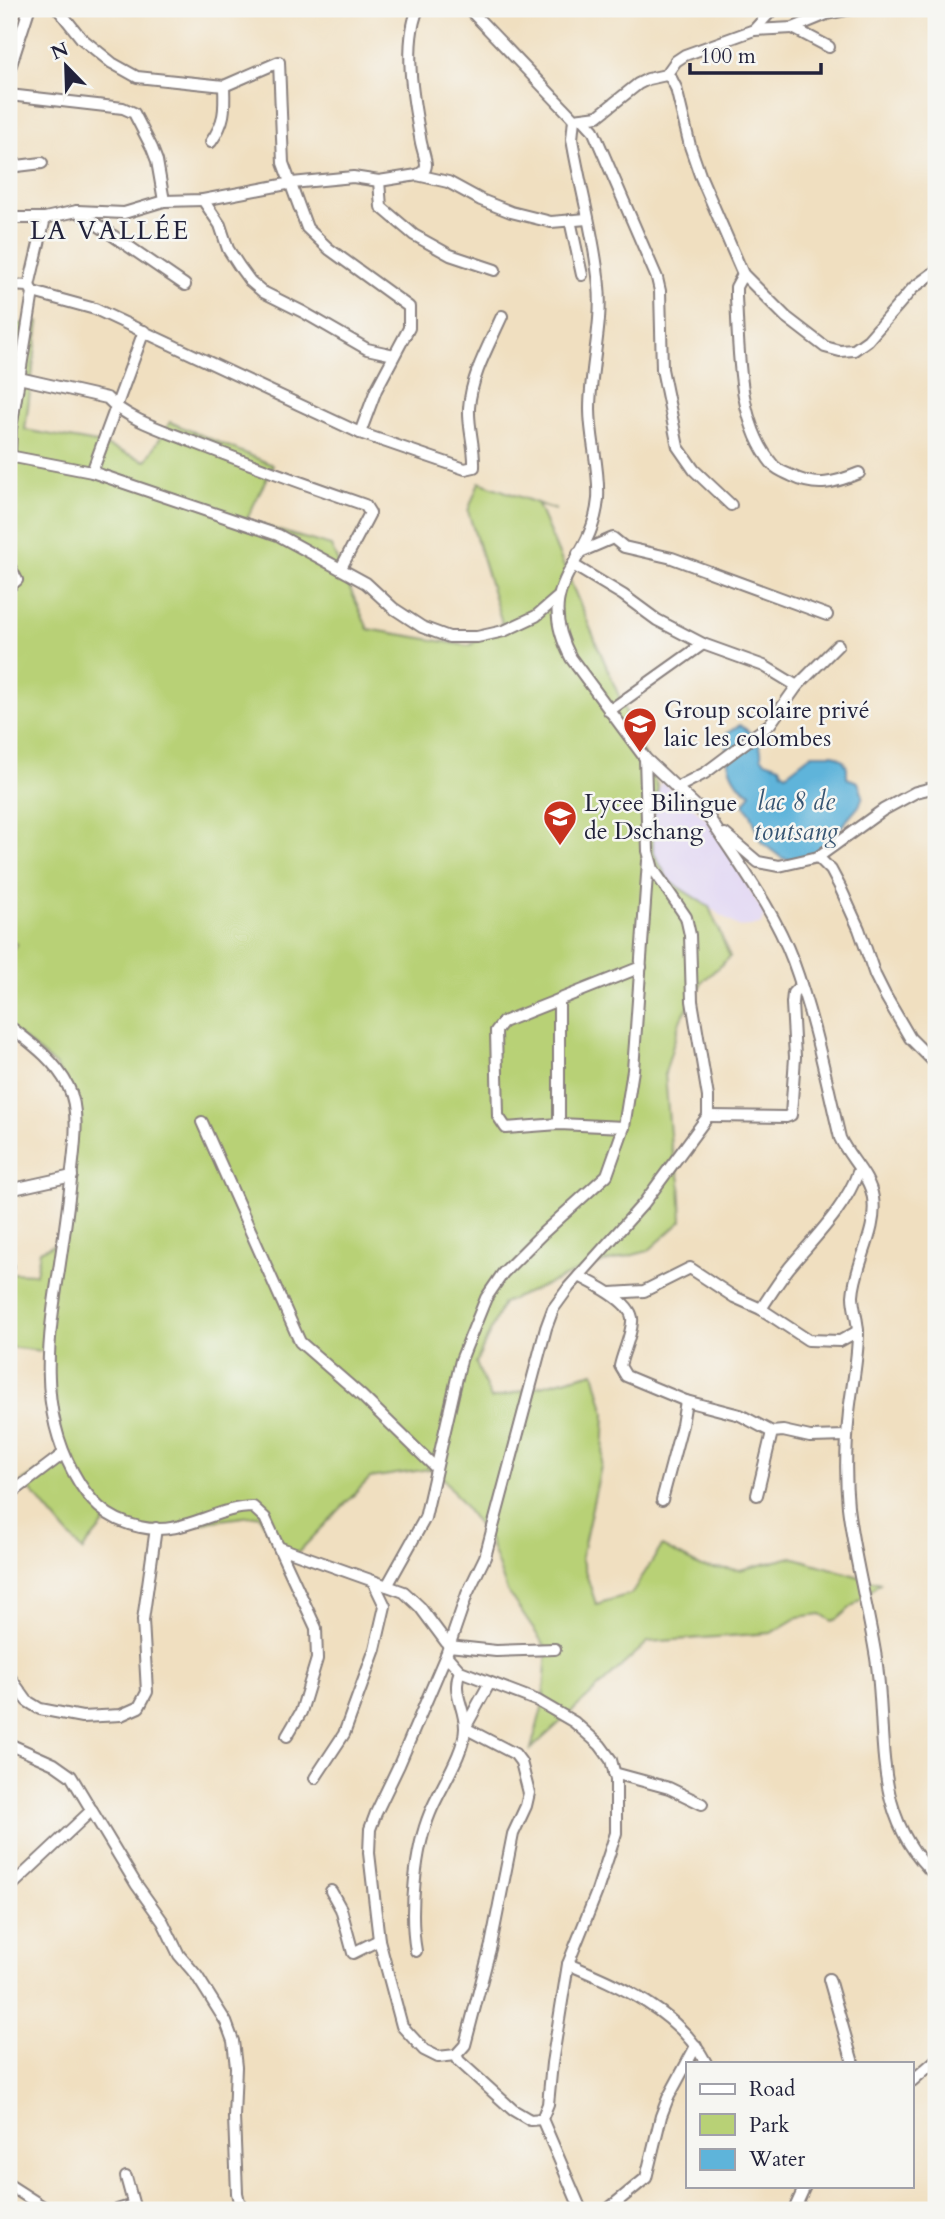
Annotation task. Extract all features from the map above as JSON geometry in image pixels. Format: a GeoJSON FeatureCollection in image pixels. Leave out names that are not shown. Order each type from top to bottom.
{"type":"FeatureCollection","features":[{"type":"Feature","properties":{"kind":"street"},"geometry":{"type":"LineString","coordinates":[[9,71],[29,9]]}},
{"type":"Feature","properties":{"kind":"street"},"geometry":{"type":"LineString","coordinates":[[58,9],[81,38],[112,63],[136,77],[224,86],[279,62],[284,163],[307,228],[329,249],[409,307],[409,328],[376,390],[360,433]]}},
{"type":"Feature","properties":{"kind":"street"},"geometry":{"type":"LineString","coordinates":[[9,218],[45,218],[77,211],[124,213],[164,201],[203,201],[292,183],[353,177],[379,181],[417,175],[424,171],[426,166],[408,52],[413,21],[418,9]]}},
{"type":"Feature","properties":{"kind":"street"},"geometry":{"type":"LineString","coordinates":[[470,9],[578,119],[593,130],[657,278],[662,369],[678,447],[694,470],[731,505]]}},
{"type":"Feature","properties":{"kind":"street"},"geometry":{"type":"LineString","coordinates":[[754,30],[773,9]]}},
{"type":"Feature","properties":{"kind":"street"},"geometry":{"type":"LineString","coordinates":[[578,119],[598,116],[638,84],[666,75],[676,61],[685,55],[754,30],[793,28],[827,14],[852,9]]}},
{"type":"Feature","properties":{"kind":"street"},"geometry":{"type":"LineString","coordinates":[[793,28],[829,47]]}},
{"type":"Feature","properties":{"kind":"street"},"geometry":{"type":"LineString","coordinates":[[666,75],[671,78],[676,88],[699,175],[743,274],[807,335],[825,347],[854,351],[868,340],[913,288],[936,271]]}},
{"type":"Feature","properties":{"kind":"street"},"geometry":{"type":"LineString","coordinates":[[211,142],[225,110],[224,86]]}},
{"type":"Feature","properties":{"kind":"street"},"geometry":{"type":"LineString","coordinates":[[9,95],[123,108],[134,113],[157,161],[164,201]]}},
{"type":"Feature","properties":{"kind":"street"},"geometry":{"type":"LineString","coordinates":[[45,218],[31,289],[11,429],[10,456],[92,472],[278,535],[366,583],[393,608],[422,627],[449,637],[477,637],[504,631],[536,616],[557,598],[592,527],[598,501],[590,409],[591,370],[600,288],[572,139],[578,119]]}},
{"type":"Feature","properties":{"kind":"street"},"geometry":{"type":"LineString","coordinates":[[9,167],[42,163]]}},
{"type":"Feature","properties":{"kind":"street"},"geometry":{"type":"LineString","coordinates":[[417,175],[448,182],[511,212],[551,222],[587,219]]}},
{"type":"Feature","properties":{"kind":"street"},"geometry":{"type":"LineString","coordinates":[[379,181],[381,207],[414,235],[450,255],[495,270]]}},
{"type":"Feature","properties":{"kind":"street"},"geometry":{"type":"LineString","coordinates":[[203,201],[220,225],[228,249],[239,266],[263,292],[368,349],[394,355]]}},
{"type":"Feature","properties":{"kind":"street"},"geometry":{"type":"LineString","coordinates":[[77,211],[185,285]]}},
{"type":"Feature","properties":{"kind":"street"},"geometry":{"type":"LineString","coordinates":[[570,220],[582,275]]}},
{"type":"Feature","properties":{"kind":"street"},"geometry":{"type":"LineString","coordinates":[[743,274],[736,287],[743,393],[749,419],[759,443],[775,467],[815,484],[836,483],[859,472]]}},
{"type":"Feature","properties":{"kind":"street"},"geometry":{"type":"LineString","coordinates":[[9,285],[95,309],[360,433],[465,469],[474,467],[469,405],[476,376],[502,316]]}},
{"type":"Feature","properties":{"kind":"street"},"geometry":{"type":"LineString","coordinates":[[92,472],[144,331]]}},
{"type":"Feature","properties":{"kind":"street"},"geometry":{"type":"LineString","coordinates":[[19,378],[107,398],[116,408],[170,433],[365,505],[370,513],[341,568]]}},
{"type":"Feature","properties":{"kind":"street"},"geometry":{"type":"LineString","coordinates":[[578,553],[613,538],[624,547],[672,558],[827,615]]}},
{"type":"Feature","properties":{"kind":"street"},"geometry":{"type":"LineString","coordinates":[[9,565],[18,580],[9,587]]}},
{"type":"Feature","properties":{"kind":"street"},"geometry":{"type":"LineString","coordinates":[[573,565],[623,595],[657,620],[703,644],[764,666],[797,686]]}},
{"type":"Feature","properties":{"kind":"street"},"geometry":{"type":"LineString","coordinates":[[557,598],[557,621],[562,642],[571,659],[609,711],[645,758],[732,842],[758,862],[779,866],[818,857],[883,810],[916,792],[936,787]]}},
{"type":"Feature","properties":{"kind":"street"},"geometry":{"type":"LineString","coordinates":[[609,711],[703,644]]}},
{"type":"Feature","properties":{"kind":"street"},"geometry":{"type":"LineString","coordinates":[[676,788],[705,773],[770,724],[797,686],[838,645]]}},
{"type":"Feature","properties":{"kind":"street"},"geometry":{"type":"LineString","coordinates":[[387,1586],[425,1518],[461,1360],[486,1298],[503,1273],[542,1233],[607,1175],[624,1127],[633,1070],[648,851],[645,758]]}},
{"type":"Feature","properties":{"kind":"street"},"geometry":{"type":"LineString","coordinates":[[708,816],[773,918],[792,959],[816,1035],[840,1138],[873,1194],[870,1235],[854,1290],[858,1331],[847,1436],[848,1503],[876,1658],[885,1776],[911,1850],[936,1876]]}},
{"type":"Feature","properties":{"kind":"street"},"geometry":{"type":"LineString","coordinates":[[460,1671],[456,1679],[457,1696],[465,1728],[515,1754],[521,1762],[529,1793],[513,1834],[504,1889],[465,2045],[456,2055],[438,2057],[424,2050],[402,2026],[379,1940],[369,1853],[370,1829],[447,1651],[467,1594],[485,1558],[553,1309],[645,1203],[708,1116],[708,1097],[692,1001],[690,935],[686,917],[676,900],[662,885],[653,869],[648,851]]}},
{"type":"Feature","properties":{"kind":"street"},"geometry":{"type":"LineString","coordinates":[[818,857],[831,870],[840,887],[885,995],[910,1038],[936,1064]]}},
{"type":"Feature","properties":{"kind":"street"},"geometry":{"type":"LineString","coordinates":[[624,1127],[559,1124],[506,1128],[498,1116],[496,1031],[503,1022],[641,967]]}},
{"type":"Feature","properties":{"kind":"street"},"geometry":{"type":"LineString","coordinates":[[708,1116],[791,1115],[795,1057],[792,1003],[793,993],[801,985]]}},
{"type":"Feature","properties":{"kind":"street"},"geometry":{"type":"LineString","coordinates":[[559,1000],[559,1124]]}},
{"type":"Feature","properties":{"kind":"street"},"geometry":{"type":"LineString","coordinates":[[9,1026],[54,1063],[69,1087],[73,1103],[75,1135],[72,1176],[48,1356],[48,1394],[53,1423],[63,1454],[93,1504],[136,1527],[181,1527],[238,1507],[253,1507],[265,1518],[316,1628],[317,1659],[301,1712],[287,1736]]}},
{"type":"Feature","properties":{"kind":"street"},"geometry":{"type":"LineString","coordinates":[[202,1122],[300,1342],[362,1396],[436,1468]]}},
{"type":"Feature","properties":{"kind":"street"},"geometry":{"type":"LineString","coordinates":[[761,1309],[787,1270],[834,1217],[854,1184],[859,1170]]}},
{"type":"Feature","properties":{"kind":"street"},"geometry":{"type":"LineString","coordinates":[[9,1190],[72,1176]]}},
{"type":"Feature","properties":{"kind":"street"},"geometry":{"type":"LineString","coordinates":[[611,1293],[644,1291],[690,1268],[808,1340],[839,1341],[858,1331]]}},
{"type":"Feature","properties":{"kind":"street"},"geometry":{"type":"LineString","coordinates":[[579,1276],[611,1293],[629,1309],[633,1320],[620,1366],[625,1376],[686,1401],[740,1415],[772,1433],[783,1432],[810,1437],[847,1436]]}},
{"type":"Feature","properties":{"kind":"street"},"geometry":{"type":"LineString","coordinates":[[662,1500],[686,1401]]}},
{"type":"Feature","properties":{"kind":"street"},"geometry":{"type":"LineString","coordinates":[[757,1495],[772,1433]]}},
{"type":"Feature","properties":{"kind":"street"},"geometry":{"type":"LineString","coordinates":[[9,1495],[63,1454]]}},
{"type":"Feature","properties":{"kind":"street"},"geometry":{"type":"LineString","coordinates":[[9,1676],[27,1701],[40,1709],[82,1717],[121,1715],[139,1707],[147,1692],[143,1620],[156,1528]]}},
{"type":"Feature","properties":{"kind":"street"},"geometry":{"type":"LineString","coordinates":[[281,1548],[404,1592],[420,1607],[460,1671],[538,1701],[574,1722],[600,1745],[611,1760],[614,1773],[616,1833],[604,1873],[568,1964],[548,2104],[542,2119],[581,2210]]}},
{"type":"Feature","properties":{"kind":"street"},"geometry":{"type":"LineString","coordinates":[[315,1778],[344,1734],[375,1648],[385,1606],[373,1581]]}},
{"type":"Feature","properties":{"kind":"street"},"geometry":{"type":"LineString","coordinates":[[447,1651],[555,1649]]}},
{"type":"Feature","properties":{"kind":"street"},"geometry":{"type":"LineString","coordinates":[[416,1951],[412,1902],[425,1827],[461,1745],[465,1728],[489,1684]]}},
{"type":"Feature","properties":{"kind":"street"},"geometry":{"type":"LineString","coordinates":[[9,1744],[54,1763],[71,1776],[136,1884],[163,1922],[179,1955],[197,1976],[226,2022],[233,2041],[236,2067],[234,2117],[238,2210]]}},
{"type":"Feature","properties":{"kind":"street"},"geometry":{"type":"LineString","coordinates":[[614,1773],[669,1788],[702,1804]]}},
{"type":"Feature","properties":{"kind":"street"},"geometry":{"type":"LineString","coordinates":[[9,1888],[92,1810]]}},
{"type":"Feature","properties":{"kind":"street"},"geometry":{"type":"LineString","coordinates":[[331,1891],[341,1909],[353,1953],[379,1940]]}},
{"type":"Feature","properties":{"kind":"street"},"geometry":{"type":"LineString","coordinates":[[568,1964],[630,1992],[677,2025],[696,2046],[705,2062]]}},
{"type":"Feature","properties":{"kind":"street"},"geometry":{"type":"LineString","coordinates":[[829,1979],[853,2062]]}},
{"type":"Feature","properties":{"kind":"street"},"geometry":{"type":"LineString","coordinates":[[687,2062],[696,2046]]}},
{"type":"Feature","properties":{"kind":"street"},"geometry":{"type":"LineString","coordinates":[[456,2055],[459,2061],[513,2110],[530,2120],[542,2119]]}},
{"type":"Feature","properties":{"kind":"street"},"geometry":{"type":"LineString","coordinates":[[914,2079],[936,2060]]}},
{"type":"Feature","properties":{"kind":"street"},"geometry":{"type":"LineString","coordinates":[[607,2210],[646,2178],[661,2116],[686,2065]]}},
{"type":"Feature","properties":{"kind":"street"},"geometry":{"type":"LineString","coordinates":[[117,2210],[134,2208],[126,2176]]}},
{"type":"Feature","properties":{"kind":"street"},"geometry":{"type":"LineString","coordinates":[[9,2185],[48,2210]]}},
{"type":"Feature","properties":{"kind":"street"},"geometry":{"type":"LineString","coordinates":[[793,2210],[804,2188]]}},
{"type":"Feature","properties":{"kind":"shaded area"},"geometry":{"type":"Polygon","coordinates":[[[661,781],[707,819],[765,915],[760,925],[739,927],[669,881],[653,852],[652,824],[661,781]]]}},
{"type":"Feature","properties":{"kind":"green space"},"geometry":{"type":"Polygon","coordinates":[[[39,322],[25,430],[102,444],[146,461],[170,422],[273,465],[246,521],[331,546],[368,629],[469,646],[502,623],[468,511],[479,482],[556,510],[538,505],[658,788],[652,824],[653,852],[669,881],[709,907],[730,957],[703,981],[680,1021],[665,1073],[671,1146],[680,1180],[682,1221],[648,1251],[588,1267],[503,1303],[476,1363],[491,1399],[594,1372],[605,1413],[603,1457],[581,1558],[596,1604],[631,1594],[662,1546],[701,1567],[740,1570],[792,1557],[880,1583],[837,1619],[832,1621],[821,1614],[798,1617],[771,1633],[648,1642],[531,1749],[543,1704],[547,1649],[507,1591],[489,1540],[436,1468],[370,1478],[287,1564],[259,1515],[213,1521],[156,1536],[119,1526],[108,1519],[82,1551],[23,1481],[63,1457],[49,1352],[9,1347],[9,1273],[36,1274],[40,1251],[65,1239],[72,1099],[56,1066],[9,1027],[9,955],[17,944],[9,940],[9,325],[39,322]]]}},
{"type":"Feature","properties":{"kind":"water","name":"lac 8 de toutsang"},"geometry":{"type":"Polygon","coordinates":[[[740,725],[758,743],[761,757],[780,766],[786,774],[812,754],[833,754],[843,760],[847,767],[847,778],[858,782],[863,796],[859,806],[818,854],[798,861],[782,858],[761,842],[751,814],[744,804],[751,793],[733,776],[727,759],[727,733],[740,725]]]}},
{"type":"Feature","properties":{"kind":"place","name":"Group scolaire privé laic les colombes"},"geometry":{"type":"Point","coordinates":[640,754]}},
{"type":"Feature","properties":{"kind":"place","name":"Lycee Bilingue de Dschang"},"geometry":{"type":"Point","coordinates":[560,847]}},
{"type":"Feature","properties":{"kind":"district","name":"LA VALLÉE"},"geometry":{"type":"Point","coordinates":[110,230]}}]}
